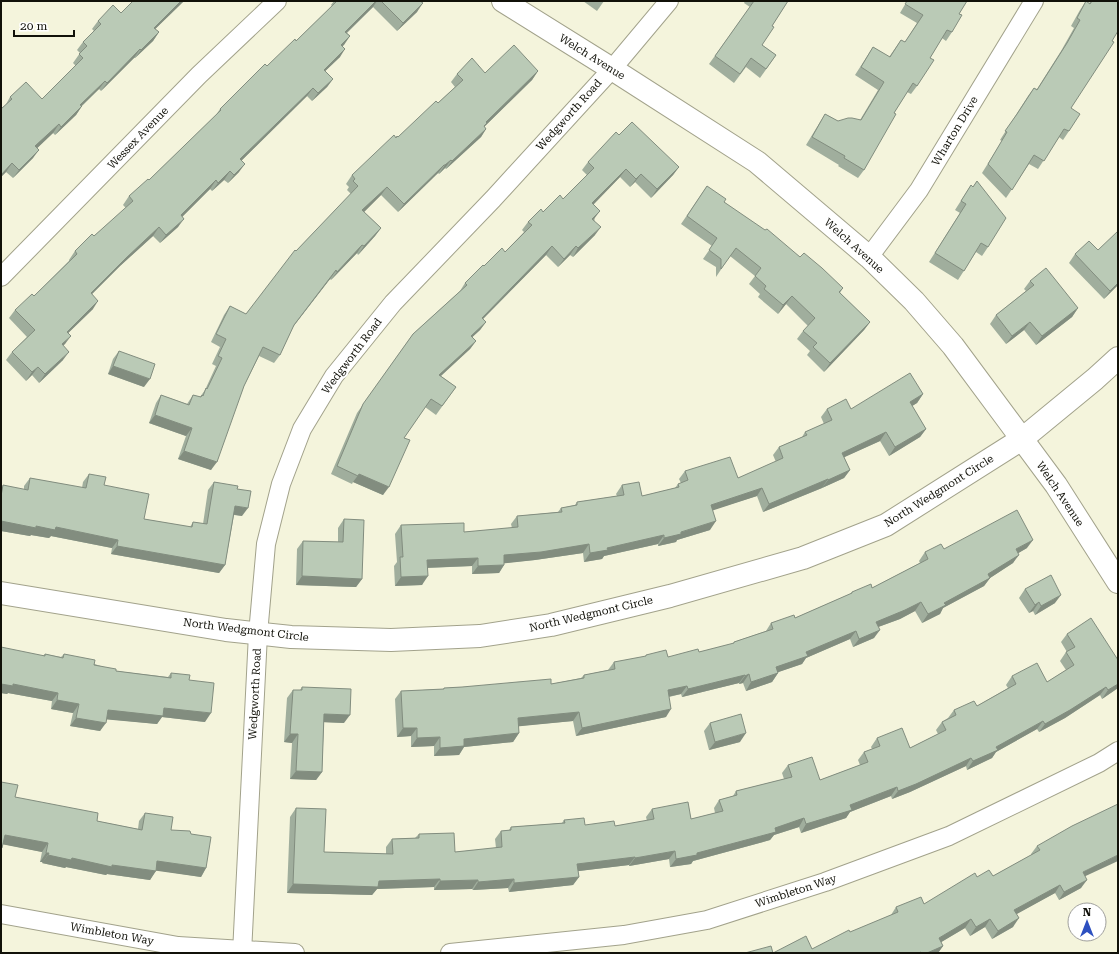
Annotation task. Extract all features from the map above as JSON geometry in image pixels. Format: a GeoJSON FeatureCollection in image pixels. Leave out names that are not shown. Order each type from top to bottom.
{"type":"FeatureCollection","features":[{"type":"Feature","properties":{"kind":"street","name":"Wessex Avenue"},"geometry":{"type":"LineString","coordinates":[[1,277],[199,75],[277,1]]}},
{"type":"Feature","properties":{"kind":"street","name":"Welch Avenue"},"geometry":{"type":"LineString","coordinates":[[503,1],[612,68],[758,162],[869,256],[914,302],[953,346],[1056,485],[1118,582]]}},
{"type":"Feature","properties":{"kind":"street","name":"Wedgworth Road"},"geometry":{"type":"LineString","coordinates":[[242,951],[258,634],[266,544],[281,484],[302,429],[334,376],[393,304],[493,199],[612,68],[669,1]]}},
{"type":"Feature","properties":{"kind":"street","name":"Wharton Drive"},"geometry":{"type":"LineString","coordinates":[[869,256],[919,190],[1034,1]]}},
{"type":"Feature","properties":{"kind":"street","name":"North Wedgmont Circle"},"geometry":{"type":"LineString","coordinates":[[1,593],[218,629],[291,637],[391,640],[480,636],[551,625],[670,596],[802,558],[886,525],[1022,439],[1095,379],[1118,358]]}},
{"type":"Feature","properties":{"kind":"street","name":"Wimbleton Way"},"geometry":{"type":"LineString","coordinates":[[450,953],[624,935],[707,920],[825,882],[949,836],[1099,763],[1118,751]]}},
{"type":"Feature","properties":{"kind":"street","name":"Wimbleton Way"},"geometry":{"type":"LineString","coordinates":[[1,914],[178,946],[295,953]]}},
{"type":"Feature","properties":{"kind":"building"},"geometry":{"type":"Polygon","coordinates":[[[133,1],[181,1],[154,28],[159,32],[107,83],[105,81],[80,105],[82,106],[61,127],[59,124],[35,146],[39,150],[19,170],[12,163],[1,175],[1,109],[12,99],[10,97],[26,82],[42,99],[83,58],[79,54],[87,46],[83,42],[101,24],[98,21],[113,5],[121,13],[133,1]]]}},
{"type":"Feature","properties":{"kind":"building"},"geometry":{"type":"Polygon","coordinates":[[[337,1],[376,1],[345,32],[350,36],[341,45],[345,49],[324,70],[333,79],[318,93],[313,88],[240,159],[245,164],[234,175],[230,171],[218,183],[216,180],[181,215],[184,219],[166,235],[159,227],[126,258],[91,293],[98,301],[67,332],[71,336],[62,344],[69,352],[45,374],[38,367],[32,372],[12,352],[35,330],[15,310],[32,294],[34,296],[77,254],[75,251],[92,234],[94,236],[133,201],[129,196],[148,179],[149,180],[221,110],[220,109],[265,64],[267,66],[295,39],[296,41],[337,1]]]}},
{"type":"Feature","properties":{"kind":"building"},"geometry":{"type":"Polygon","coordinates":[[[381,1],[420,1],[423,3],[403,23],[381,1]]]}},
{"type":"Feature","properties":{"kind":"building"},"geometry":{"type":"Polygon","coordinates":[[[754,1],[788,1],[762,45],[776,55],[766,69],[751,58],[740,74],[715,56],[754,1]]]}},
{"type":"Feature","properties":{"kind":"building"},"geometry":{"type":"Polygon","coordinates":[[[907,1],[967,1],[959,14],[962,15],[952,32],[947,30],[930,58],[934,60],[917,86],[913,83],[894,113],[896,114],[864,170],[844,158],[845,156],[812,137],[825,114],[838,121],[848,118],[861,120],[884,82],[861,67],[873,47],[890,57],[901,40],[905,42],[923,15],[905,4],[907,1]]]}},
{"type":"Feature","properties":{"kind":"building"},"geometry":{"type":"Polygon","coordinates":[[[1086,1],[1090,4],[1092,1],[1118,1],[1118,31],[1112,41],[1114,42],[1071,108],[1080,114],[1069,131],[1064,129],[1044,161],[1034,155],[1012,190],[988,164],[1007,132],[1005,131],[1034,88],[1037,90],[1067,43],[1080,20],[1077,18],[1086,1]]]}},
{"type":"Feature","properties":{"kind":"building"},"geometry":{"type":"Polygon","coordinates":[[[514,45],[538,71],[486,122],[487,123],[484,126],[486,129],[452,161],[451,160],[444,165],[404,204],[387,187],[362,210],[381,228],[364,246],[362,245],[337,272],[336,270],[294,325],[280,355],[263,347],[244,386],[217,462],[184,451],[192,428],[155,415],[161,395],[189,405],[193,395],[203,396],[222,358],[218,356],[226,339],[216,334],[230,306],[246,314],[295,250],[296,251],[358,186],[353,181],[355,179],[352,175],[394,135],[396,138],[397,136],[398,137],[436,101],[438,103],[463,80],[457,74],[472,58],[485,73],[514,45]]]}},
{"type":"Feature","properties":{"kind":"building"},"geometry":{"type":"Polygon","coordinates":[[[632,122],[679,167],[657,189],[641,174],[636,179],[626,169],[592,203],[600,211],[592,219],[601,227],[578,248],[576,246],[564,259],[552,246],[482,318],[486,322],[471,336],[476,341],[439,375],[456,387],[442,406],[431,399],[404,438],[410,440],[389,487],[359,474],[358,476],[337,466],[363,404],[413,334],[467,285],[465,283],[502,248],[505,252],[532,225],[528,222],[541,209],[543,212],[560,195],[563,199],[594,168],[588,162],[616,132],[619,135],[632,122]]]}},
{"type":"Feature","properties":{"kind":"building"},"geometry":{"type":"Polygon","coordinates":[[[977,181],[1006,218],[988,247],[981,243],[964,271],[935,253],[966,204],[961,201],[971,185],[973,187],[977,181]]]}},
{"type":"Feature","properties":{"kind":"building"},"geometry":{"type":"Polygon","coordinates":[[[707,186],[726,199],[724,202],[765,230],[767,229],[800,257],[804,253],[822,268],[843,288],[839,292],[870,322],[830,363],[813,347],[817,343],[803,331],[815,318],[792,296],[783,305],[764,289],[766,286],[755,276],[761,268],[736,248],[721,269],[721,259],[709,250],[717,238],[687,216],[707,186]]]}},
{"type":"Feature","properties":{"kind":"building"},"geometry":{"type":"Polygon","coordinates":[[[1118,231],[1118,283],[1110,291],[1075,254],[1089,241],[1098,250],[1118,231]]]}},
{"type":"Feature","properties":{"kind":"building"},"geometry":{"type":"Polygon","coordinates":[[[1046,268],[1078,308],[1042,336],[1030,322],[1012,336],[996,315],[1034,285],[1030,281],[1046,268]]]}},
{"type":"Feature","properties":{"kind":"building"},"geometry":{"type":"Polygon","coordinates":[[[119,351],[155,364],[150,379],[113,366],[119,351]]]}},
{"type":"Feature","properties":{"kind":"building"},"geometry":{"type":"Polygon","coordinates":[[[910,373],[923,394],[910,402],[926,429],[895,447],[886,432],[842,453],[850,470],[769,504],[762,488],[711,505],[716,521],[681,532],[681,534],[664,538],[664,535],[607,548],[608,550],[590,553],[589,544],[541,552],[504,555],[504,565],[478,566],[478,558],[427,560],[428,576],[401,577],[400,557],[403,557],[401,525],[464,523],[464,532],[518,527],[517,516],[562,512],[561,508],[577,505],[577,502],[624,495],[622,485],[639,482],[642,496],[679,487],[678,484],[688,480],[685,471],[730,457],[738,478],[783,458],[779,447],[807,435],[805,432],[832,420],[827,409],[846,399],[851,409],[910,373]]]}},
{"type":"Feature","properties":{"kind":"building"},"geometry":{"type":"Polygon","coordinates":[[[89,474],[106,477],[104,485],[149,494],[144,519],[192,527],[193,522],[207,524],[214,482],[238,486],[237,489],[251,491],[248,508],[235,506],[225,565],[117,546],[118,540],[56,527],[55,530],[36,526],[36,528],[1,521],[1,496],[3,485],[28,490],[30,478],[86,488],[89,474]]]}},
{"type":"Feature","properties":{"kind":"building"},"geometry":{"type":"Polygon","coordinates":[[[1017,510],[1033,540],[1016,549],[1019,555],[988,574],[990,578],[944,603],[946,605],[928,614],[921,602],[876,622],[880,630],[859,639],[856,631],[806,652],[808,656],[776,667],[778,673],[751,682],[749,674],[688,689],[687,686],[668,690],[671,709],[582,728],[579,712],[518,718],[519,733],[464,739],[464,746],[440,748],[440,737],[417,738],[417,728],[403,728],[401,691],[444,689],[551,679],[551,684],[584,678],[584,675],[615,669],[614,662],[646,656],[666,650],[668,657],[698,649],[699,652],[734,643],[773,629],[771,623],[794,615],[795,618],[871,584],[872,588],[928,559],[925,552],[941,544],[944,549],[1017,510]]]}},
{"type":"Feature","properties":{"kind":"building"},"geometry":{"type":"Polygon","coordinates":[[[344,519],[364,520],[362,579],[302,576],[303,541],[343,542],[344,519]]]}},
{"type":"Feature","properties":{"kind":"building"},"geometry":{"type":"Polygon","coordinates":[[[1051,575],[1061,595],[1041,606],[1039,602],[1035,605],[1025,589],[1051,575]]]}},
{"type":"Feature","properties":{"kind":"building"},"geometry":{"type":"Polygon","coordinates":[[[1091,618],[1118,660],[1118,684],[1108,690],[1106,687],[1045,724],[1043,721],[996,747],[998,750],[973,761],[971,758],[898,791],[897,787],[850,805],[852,810],[806,824],[804,818],[775,828],[776,832],[697,853],[697,855],[676,859],[675,851],[635,858],[577,864],[579,877],[514,883],[514,879],[478,882],[478,880],[440,881],[440,879],[379,881],[378,887],[293,884],[296,808],[326,809],[324,852],[393,854],[392,839],[419,838],[419,834],[454,833],[455,852],[502,847],[501,831],[511,830],[511,827],[565,823],[564,820],[584,818],[585,825],[614,821],[615,826],[654,819],[652,809],[688,802],[691,819],[723,811],[719,800],[737,795],[736,791],[792,777],[788,765],[812,757],[820,780],[868,762],[864,752],[880,746],[877,738],[902,728],[910,748],[946,730],[942,722],[956,715],[954,710],[974,701],[977,706],[1016,684],[1012,676],[1037,663],[1047,682],[1074,665],[1066,652],[1075,647],[1067,634],[1091,618]]]}},
{"type":"Feature","properties":{"kind":"building"},"geometry":{"type":"Polygon","coordinates":[[[1,647],[45,656],[45,654],[63,658],[64,654],[95,660],[94,665],[116,669],[116,671],[171,678],[171,673],[190,675],[189,680],[214,683],[211,713],[164,708],[163,716],[108,710],[106,723],[76,718],[79,704],[57,700],[58,693],[13,684],[13,686],[1,684],[1,647]]]}},
{"type":"Feature","properties":{"kind":"building"},"geometry":{"type":"Polygon","coordinates":[[[302,687],[351,689],[350,715],[324,714],[322,772],[296,771],[298,734],[290,734],[293,690],[302,690],[302,687]]]}},
{"type":"Feature","properties":{"kind":"building"},"geometry":{"type":"Polygon","coordinates":[[[741,714],[746,733],[715,742],[710,723],[741,714]]]}},
{"type":"Feature","properties":{"kind":"building"},"geometry":{"type":"Polygon","coordinates":[[[1,782],[18,785],[15,797],[98,813],[97,821],[142,830],[145,813],[173,817],[171,830],[190,831],[191,834],[211,837],[206,868],[157,861],[156,871],[112,865],[112,867],[72,858],[71,860],[48,855],[49,853],[46,853],[48,843],[5,835],[1,848],[1,782]]]}},
{"type":"Feature","properties":{"kind":"building"},"geometry":{"type":"Polygon","coordinates":[[[1118,804],[1118,855],[1083,872],[1087,880],[1064,892],[1060,885],[1014,910],[1019,918],[998,931],[990,919],[976,927],[971,919],[939,938],[943,946],[927,953],[773,953],[806,936],[812,949],[849,930],[850,932],[898,912],[896,907],[921,897],[924,904],[975,873],[977,877],[989,870],[993,876],[1040,850],[1037,846],[1072,826],[1118,804]]]}},
{"type":"Feature","properties":{"kind":"building"},"geometry":{"type":"Polygon","coordinates":[[[771,946],[773,953],[745,953],[771,946]]]}}]}
